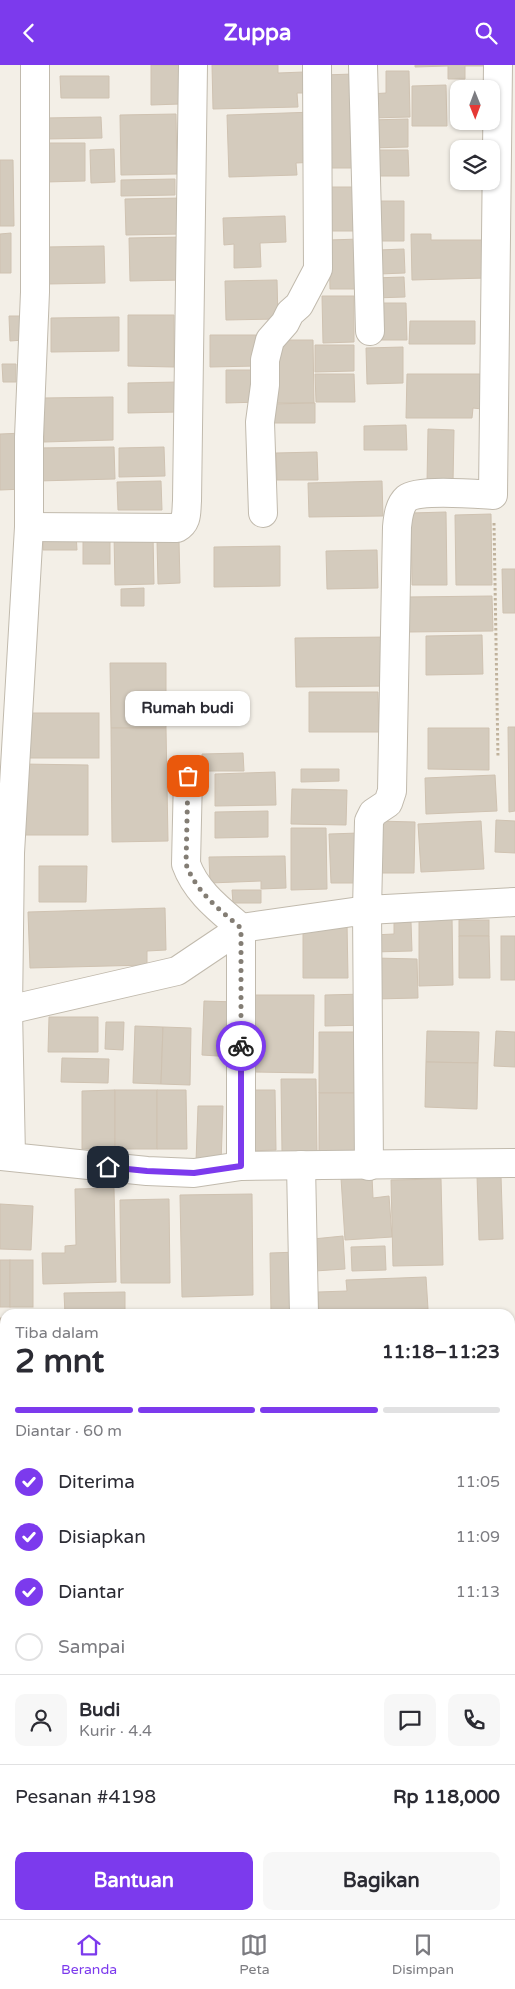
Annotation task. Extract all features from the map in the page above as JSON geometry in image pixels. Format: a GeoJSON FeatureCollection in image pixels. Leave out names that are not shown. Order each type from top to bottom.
{"type":"FeatureCollection","features":[{"type":"Feature","properties":{"kind":"street"},"geometry":{"type":"LineString","coordinates":[[35,65],[35,292],[29,437],[29,527],[10,853],[5,1156],[147,1171],[194,1173],[241,1166],[515,1163]]}},
{"type":"Feature","properties":{"kind":"street"},"geometry":{"type":"LineString","coordinates":[[29,527],[177,528],[185,520],[188,501],[192,65]]}},
{"type":"Feature","properties":{"kind":"street"},"geometry":{"type":"LineString","coordinates":[[263,513],[260,422],[265,385],[265,360],[270,340],[285,323],[290,313],[299,305],[318,269],[317,65]]}},
{"type":"Feature","properties":{"kind":"street"},"geometry":{"type":"LineString","coordinates":[[363,65],[370,331]]}},
{"type":"Feature","properties":{"kind":"street"},"geometry":{"type":"LineString","coordinates":[[369,1165],[367,910],[369,821],[373,813],[388,803],[392,791],[397,527],[399,512],[406,499],[418,493],[493,495],[498,65]]}},
{"type":"Feature","properties":{"kind":"street"},"geometry":{"type":"LineString","coordinates":[[188,776],[186,864],[190,877],[201,893],[241,928],[241,1166]]}},
{"type":"Feature","properties":{"kind":"street"},"geometry":{"type":"LineString","coordinates":[[8,1010],[177,971],[241,928],[367,910],[515,902]]}},
{"type":"Feature","properties":{"kind":"street"},"geometry":{"type":"LineString","coordinates":[[301,1165],[304,1309]]}},
{"type":"Feature","properties":{"kind":"path"},"geometry":{"type":"LineString","coordinates":[[493,495],[498,758]]}},
{"type":"Feature","properties":{"kind":"building"},"geometry":{"type":"Polygon","coordinates":[[[151,65],[179,65],[180,104],[151,105],[151,65]]]}},
{"type":"Feature","properties":{"kind":"building"},"geometry":{"type":"Polygon","coordinates":[[[212,65],[278,65],[278,73],[304,72],[304,93],[297,93],[298,107],[213,109],[212,65]]]}},
{"type":"Feature","properties":{"kind":"building"},"geometry":{"type":"Polygon","coordinates":[[[415,65],[483,66],[465,66],[465,79],[448,79],[448,66],[415,67],[415,65]]]}},
{"type":"Feature","properties":{"kind":"building"},"geometry":{"type":"Polygon","coordinates":[[[386,71],[409,71],[410,117],[370,118],[369,94],[386,93],[386,71]]]}},
{"type":"Feature","properties":{"kind":"building"},"geometry":{"type":"Polygon","coordinates":[[[354,74],[355,168],[324,168],[322,75],[354,74]]]}},
{"type":"Feature","properties":{"kind":"building"},"geometry":{"type":"Polygon","coordinates":[[[60,76],[109,76],[109,98],[61,98],[60,76]]]}},
{"type":"Feature","properties":{"kind":"building"},"geometry":{"type":"Polygon","coordinates":[[[446,85],[447,126],[412,126],[412,86],[446,85]]]}},
{"type":"Feature","properties":{"kind":"building"},"geometry":{"type":"Polygon","coordinates":[[[315,112],[317,162],[296,163],[297,175],[229,177],[227,115],[315,112]]]}},
{"type":"Feature","properties":{"kind":"building"},"geometry":{"type":"Polygon","coordinates":[[[176,114],[177,174],[121,175],[120,115],[176,114]]]}},
{"type":"Feature","properties":{"kind":"building"},"geometry":{"type":"Polygon","coordinates":[[[101,117],[102,138],[45,139],[45,118],[101,117]]]}},
{"type":"Feature","properties":{"kind":"building"},"geometry":{"type":"Polygon","coordinates":[[[408,119],[408,147],[369,148],[369,120],[408,119]]]}},
{"type":"Feature","properties":{"kind":"building"},"geometry":{"type":"Polygon","coordinates":[[[44,143],[85,143],[85,181],[45,182],[44,143]]]}},
{"type":"Feature","properties":{"kind":"building"},"geometry":{"type":"Polygon","coordinates":[[[114,149],[115,182],[91,183],[90,150],[114,149]]]}},
{"type":"Feature","properties":{"kind":"building"},"geometry":{"type":"Polygon","coordinates":[[[370,150],[408,150],[409,176],[370,176],[370,150]]]}},
{"type":"Feature","properties":{"kind":"building"},"geometry":{"type":"Polygon","coordinates":[[[0,160],[13,160],[14,226],[0,226],[0,160]]]}},
{"type":"Feature","properties":{"kind":"building"},"geometry":{"type":"Polygon","coordinates":[[[175,179],[175,195],[121,196],[121,180],[175,179]]]}},
{"type":"Feature","properties":{"kind":"building"},"geometry":{"type":"Polygon","coordinates":[[[326,187],[357,187],[357,231],[327,231],[326,187]]]}},
{"type":"Feature","properties":{"kind":"building"},"geometry":{"type":"Polygon","coordinates":[[[181,198],[182,234],[126,235],[125,199],[181,198]]]}},
{"type":"Feature","properties":{"kind":"building"},"geometry":{"type":"Polygon","coordinates":[[[372,201],[404,201],[404,241],[373,241],[372,201]]]}},
{"type":"Feature","properties":{"kind":"building"},"geometry":{"type":"Polygon","coordinates":[[[285,216],[286,242],[260,243],[261,267],[234,268],[234,244],[224,245],[223,218],[285,216]]]}},
{"type":"Feature","properties":{"kind":"building"},"geometry":{"type":"Polygon","coordinates":[[[11,233],[11,273],[0,273],[0,234],[11,233]]]}},
{"type":"Feature","properties":{"kind":"building"},"geometry":{"type":"Polygon","coordinates":[[[411,234],[431,234],[431,240],[486,240],[486,278],[412,280],[411,234]]]}},
{"type":"Feature","properties":{"kind":"building"},"geometry":{"type":"Polygon","coordinates":[[[183,237],[184,280],[130,281],[129,238],[183,237]]]}},
{"type":"Feature","properties":{"kind":"building"},"geometry":{"type":"Polygon","coordinates":[[[360,239],[361,289],[330,289],[329,240],[360,239]]]}},
{"type":"Feature","properties":{"kind":"building"},"geometry":{"type":"Polygon","coordinates":[[[104,246],[105,283],[47,284],[46,247],[104,246]]]}},
{"type":"Feature","properties":{"kind":"building"},"geometry":{"type":"Polygon","coordinates":[[[404,249],[405,273],[379,274],[379,250],[404,249]]]}},
{"type":"Feature","properties":{"kind":"building"},"geometry":{"type":"Polygon","coordinates":[[[404,277],[405,297],[373,298],[372,278],[404,277]]]}},
{"type":"Feature","properties":{"kind":"building"},"geometry":{"type":"Polygon","coordinates":[[[277,280],[278,319],[226,320],[225,281],[277,280]]]}},
{"type":"Feature","properties":{"kind":"building"},"geometry":{"type":"Polygon","coordinates":[[[322,296],[354,296],[354,342],[323,343],[322,296]]]}},
{"type":"Feature","properties":{"kind":"building"},"geometry":{"type":"Polygon","coordinates":[[[378,303],[406,303],[407,340],[379,340],[378,303]]]}},
{"type":"Feature","properties":{"kind":"building"},"geometry":{"type":"Polygon","coordinates":[[[128,315],[174,315],[174,367],[128,366],[128,315]]]}},
{"type":"Feature","properties":{"kind":"building"},"geometry":{"type":"Polygon","coordinates":[[[9,316],[24,316],[24,340],[10,341],[9,316]]]}},
{"type":"Feature","properties":{"kind":"building"},"geometry":{"type":"Polygon","coordinates":[[[119,317],[119,351],[51,352],[51,318],[119,317]]]}},
{"type":"Feature","properties":{"kind":"building"},"geometry":{"type":"Polygon","coordinates":[[[410,321],[475,321],[475,344],[409,344],[410,321]]]}},
{"type":"Feature","properties":{"kind":"building"},"geometry":{"type":"Polygon","coordinates":[[[210,335],[256,335],[257,366],[210,367],[210,335]]]}},
{"type":"Feature","properties":{"kind":"building"},"geometry":{"type":"Polygon","coordinates":[[[271,340],[313,340],[314,403],[272,403],[271,340]]]}},
{"type":"Feature","properties":{"kind":"building"},"geometry":{"type":"Polygon","coordinates":[[[315,345],[354,345],[354,371],[315,372],[315,345]]]}},
{"type":"Feature","properties":{"kind":"building"},"geometry":{"type":"Polygon","coordinates":[[[403,347],[403,383],[367,384],[366,348],[403,347]]]}},
{"type":"Feature","properties":{"kind":"building"},"geometry":{"type":"Polygon","coordinates":[[[2,364],[16,364],[16,382],[3,382],[2,364]]]}},
{"type":"Feature","properties":{"kind":"building"},"geometry":{"type":"Polygon","coordinates":[[[226,370],[261,370],[261,402],[226,403],[226,370]]]}},
{"type":"Feature","properties":{"kind":"building"},"geometry":{"type":"Polygon","coordinates":[[[315,374],[354,374],[355,402],[316,402],[315,374]]]}},
{"type":"Feature","properties":{"kind":"building"},"geometry":{"type":"Polygon","coordinates":[[[407,374],[490,374],[482,409],[473,408],[472,418],[406,418],[407,374]]]}},
{"type":"Feature","properties":{"kind":"building"},"geometry":{"type":"Polygon","coordinates":[[[179,382],[179,412],[128,413],[128,383],[179,382]]]}},
{"type":"Feature","properties":{"kind":"building"},"geometry":{"type":"Polygon","coordinates":[[[113,397],[113,440],[44,442],[43,398],[113,397]]]}},
{"type":"Feature","properties":{"kind":"building"},"geometry":{"type":"Polygon","coordinates":[[[315,403],[315,423],[271,423],[270,404],[315,403]]]}},
{"type":"Feature","properties":{"kind":"building"},"geometry":{"type":"Polygon","coordinates":[[[406,425],[407,450],[364,450],[364,426],[406,425]]]}},
{"type":"Feature","properties":{"kind":"building"},"geometry":{"type":"Polygon","coordinates":[[[428,429],[454,430],[453,483],[427,483],[428,429]]]}},
{"type":"Feature","properties":{"kind":"building"},"geometry":{"type":"Polygon","coordinates":[[[24,433],[25,489],[0,490],[0,434],[24,433]]]}},
{"type":"Feature","properties":{"kind":"building"},"geometry":{"type":"Polygon","coordinates":[[[114,447],[115,479],[37,481],[37,448],[114,447]]]}},
{"type":"Feature","properties":{"kind":"building"},"geometry":{"type":"Polygon","coordinates":[[[164,447],[165,476],[119,477],[119,448],[164,447]]]}},
{"type":"Feature","properties":{"kind":"building"},"geometry":{"type":"Polygon","coordinates":[[[317,452],[318,480],[277,480],[276,453],[317,452]]]}},
{"type":"Feature","properties":{"kind":"building"},"geometry":{"type":"Polygon","coordinates":[[[161,481],[162,510],[118,510],[117,482],[161,481]]]}},
{"type":"Feature","properties":{"kind":"building"},"geometry":{"type":"Polygon","coordinates":[[[382,481],[383,516],[309,517],[308,483],[382,481]]]}},
{"type":"Feature","properties":{"kind":"building"},"geometry":{"type":"Polygon","coordinates":[[[446,512],[447,585],[412,585],[411,513],[446,512]]]}},
{"type":"Feature","properties":{"kind":"building"},"geometry":{"type":"Polygon","coordinates":[[[491,514],[492,585],[456,585],[455,515],[491,514]]]}},
{"type":"Feature","properties":{"kind":"building"},"geometry":{"type":"Polygon","coordinates":[[[43,533],[76,533],[77,550],[43,550],[43,533]]]}},
{"type":"Feature","properties":{"kind":"building"},"geometry":{"type":"Polygon","coordinates":[[[114,535],[153,535],[154,584],[115,585],[114,535]]]}},
{"type":"Feature","properties":{"kind":"building"},"geometry":{"type":"Polygon","coordinates":[[[83,538],[110,538],[110,564],[83,564],[83,538]]]}},
{"type":"Feature","properties":{"kind":"building"},"geometry":{"type":"Polygon","coordinates":[[[157,541],[179,541],[180,583],[158,584],[157,541]]]}},
{"type":"Feature","properties":{"kind":"building"},"geometry":{"type":"Polygon","coordinates":[[[280,546],[280,586],[214,587],[214,547],[280,546]]]}},
{"type":"Feature","properties":{"kind":"building"},"geometry":{"type":"Polygon","coordinates":[[[377,550],[378,588],[327,589],[326,551],[377,550]]]}},
{"type":"Feature","properties":{"kind":"building"},"geometry":{"type":"Polygon","coordinates":[[[502,569],[515,569],[515,613],[503,613],[502,569]]]}},
{"type":"Feature","properties":{"kind":"building"},"geometry":{"type":"Polygon","coordinates":[[[144,588],[144,606],[121,606],[121,589],[144,588]]]}},
{"type":"Feature","properties":{"kind":"building"},"geometry":{"type":"Polygon","coordinates":[[[492,596],[493,631],[408,632],[407,597],[492,596]]]}},
{"type":"Feature","properties":{"kind":"building"},"geometry":{"type":"Polygon","coordinates":[[[482,635],[483,674],[426,675],[426,636],[482,635]]]}},
{"type":"Feature","properties":{"kind":"building"},"geometry":{"type":"Polygon","coordinates":[[[390,637],[390,686],[296,687],[295,638],[390,637]]]}},
{"type":"Feature","properties":{"kind":"building"},"geometry":{"type":"Polygon","coordinates":[[[110,663],[166,663],[166,728],[111,728],[110,663]]]}},
{"type":"Feature","properties":{"kind":"building"},"geometry":{"type":"Polygon","coordinates":[[[309,692],[378,692],[379,732],[309,732],[309,692]]]}},
{"type":"Feature","properties":{"kind":"building"},"geometry":{"type":"Polygon","coordinates":[[[24,713],[99,713],[99,758],[24,758],[24,713]]]}},
{"type":"Feature","properties":{"kind":"building"},"geometry":{"type":"Polygon","coordinates":[[[508,727],[515,727],[515,811],[509,812],[508,727]]]}},
{"type":"Feature","properties":{"kind":"building"},"geometry":{"type":"Polygon","coordinates":[[[111,728],[166,728],[168,841],[112,842],[111,728]]]}},
{"type":"Feature","properties":{"kind":"building"},"geometry":{"type":"Polygon","coordinates":[[[428,728],[489,728],[489,770],[428,769],[428,728]]]}},
{"type":"Feature","properties":{"kind":"building"},"geometry":{"type":"Polygon","coordinates":[[[243,753],[244,771],[202,771],[202,754],[243,753]]]}},
{"type":"Feature","properties":{"kind":"building"},"geometry":{"type":"Polygon","coordinates":[[[22,764],[88,765],[88,835],[22,835],[22,764]]]}},
{"type":"Feature","properties":{"kind":"building"},"geometry":{"type":"Polygon","coordinates":[[[301,769],[339,769],[339,781],[301,782],[301,769]]]}},
{"type":"Feature","properties":{"kind":"building"},"geometry":{"type":"Polygon","coordinates":[[[275,772],[276,805],[215,806],[215,774],[275,772]]]}},
{"type":"Feature","properties":{"kind":"building"},"geometry":{"type":"Polygon","coordinates":[[[495,775],[497,811],[426,814],[425,778],[495,775]]]}},
{"type":"Feature","properties":{"kind":"building"},"geometry":{"type":"Polygon","coordinates":[[[292,789],[347,790],[346,825],[291,824],[292,789]]]}},
{"type":"Feature","properties":{"kind":"building"},"geometry":{"type":"Polygon","coordinates":[[[268,811],[268,837],[215,838],[215,812],[268,811]]]}},
{"type":"Feature","properties":{"kind":"building"},"geometry":{"type":"Polygon","coordinates":[[[496,820],[515,821],[515,853],[495,852],[496,820]]]}},
{"type":"Feature","properties":{"kind":"building"},"geometry":{"type":"Polygon","coordinates":[[[377,821],[415,822],[414,873],[377,873],[377,821]]]}},
{"type":"Feature","properties":{"kind":"building"},"geometry":{"type":"Polygon","coordinates":[[[481,821],[484,869],[421,872],[418,824],[481,821]]]}},
{"type":"Feature","properties":{"kind":"building"},"geometry":{"type":"Polygon","coordinates":[[[291,828],[326,828],[327,889],[291,890],[291,828]]]}},
{"type":"Feature","properties":{"kind":"building"},"geometry":{"type":"Polygon","coordinates":[[[359,833],[361,883],[331,883],[329,834],[359,833]]]}},
{"type":"Feature","properties":{"kind":"building"},"geometry":{"type":"Polygon","coordinates":[[[285,856],[286,888],[261,889],[261,881],[210,883],[209,857],[285,856]]]}},
{"type":"Feature","properties":{"kind":"building"},"geometry":{"type":"Polygon","coordinates":[[[39,866],[87,866],[86,902],[39,902],[39,866]]]}},
{"type":"Feature","properties":{"kind":"building"},"geometry":{"type":"Polygon","coordinates":[[[232,890],[261,890],[261,903],[233,903],[232,890]]]}},
{"type":"Feature","properties":{"kind":"building"},"geometry":{"type":"Polygon","coordinates":[[[165,908],[166,950],[147,951],[147,965],[30,968],[28,912],[165,908]]]}},
{"type":"Feature","properties":{"kind":"building"},"geometry":{"type":"Polygon","coordinates":[[[452,916],[453,985],[419,986],[419,917],[452,916]]]}},
{"type":"Feature","properties":{"kind":"building"},"geometry":{"type":"Polygon","coordinates":[[[459,920],[489,920],[489,936],[459,936],[459,920]]]}},
{"type":"Feature","properties":{"kind":"building"},"geometry":{"type":"Polygon","coordinates":[[[411,922],[412,951],[373,952],[373,935],[394,934],[394,923],[411,922]]]}},
{"type":"Feature","properties":{"kind":"building"},"geometry":{"type":"Polygon","coordinates":[[[303,923],[347,923],[348,978],[303,978],[303,923]]]}},
{"type":"Feature","properties":{"kind":"building"},"geometry":{"type":"Polygon","coordinates":[[[459,936],[489,936],[490,978],[459,978],[459,936]]]}},
{"type":"Feature","properties":{"kind":"building"},"geometry":{"type":"Polygon","coordinates":[[[501,936],[515,936],[515,980],[501,980],[501,936]]]}},
{"type":"Feature","properties":{"kind":"building"},"geometry":{"type":"Polygon","coordinates":[[[375,958],[417,959],[418,998],[375,999],[375,958]]]}},
{"type":"Feature","properties":{"kind":"building"},"geometry":{"type":"Polygon","coordinates":[[[365,994],[366,1025],[325,1026],[325,995],[365,994]]]}},
{"type":"Feature","properties":{"kind":"building"},"geometry":{"type":"Polygon","coordinates":[[[255,995],[314,995],[313,1073],[254,1072],[255,995]]]}},
{"type":"Feature","properties":{"kind":"building"},"geometry":{"type":"Polygon","coordinates":[[[204,1001],[237,1002],[234,1057],[202,1055],[204,1001]]]}},
{"type":"Feature","properties":{"kind":"building"},"geometry":{"type":"Polygon","coordinates":[[[49,1017],[98,1017],[98,1052],[48,1052],[49,1017]]]}},
{"type":"Feature","properties":{"kind":"building"},"geometry":{"type":"Polygon","coordinates":[[[106,1022],[124,1022],[123,1050],[105,1049],[106,1022]]]}},
{"type":"Feature","properties":{"kind":"building"},"geometry":{"type":"Polygon","coordinates":[[[135,1026],[163,1027],[161,1084],[133,1083],[135,1026]]]}},
{"type":"Feature","properties":{"kind":"building"},"geometry":{"type":"Polygon","coordinates":[[[163,1027],[191,1028],[190,1085],[161,1084],[163,1027]]]}},
{"type":"Feature","properties":{"kind":"building"},"geometry":{"type":"Polygon","coordinates":[[[427,1031],[479,1032],[478,1063],[426,1062],[427,1031]]]}},
{"type":"Feature","properties":{"kind":"building"},"geometry":{"type":"Polygon","coordinates":[[[496,1031],[515,1032],[515,1067],[494,1066],[496,1031]]]}},
{"type":"Feature","properties":{"kind":"building"},"geometry":{"type":"Polygon","coordinates":[[[319,1032],[364,1032],[363,1093],[319,1093],[319,1032]]]}},
{"type":"Feature","properties":{"kind":"building"},"geometry":{"type":"Polygon","coordinates":[[[62,1058],[109,1059],[108,1083],[61,1082],[62,1058]]]}},
{"type":"Feature","properties":{"kind":"building"},"geometry":{"type":"Polygon","coordinates":[[[426,1062],[478,1063],[477,1109],[425,1107],[426,1062]]]}},
{"type":"Feature","properties":{"kind":"building"},"geometry":{"type":"Polygon","coordinates":[[[281,1079],[316,1079],[317,1152],[282,1152],[281,1079]]]}},
{"type":"Feature","properties":{"kind":"building"},"geometry":{"type":"Polygon","coordinates":[[[115,1090],[115,1149],[82,1149],[82,1091],[115,1090]]]}},
{"type":"Feature","properties":{"kind":"building"},"geometry":{"type":"Polygon","coordinates":[[[115,1090],[157,1090],[157,1149],[115,1149],[115,1090]]]}},
{"type":"Feature","properties":{"kind":"building"},"geometry":{"type":"Polygon","coordinates":[[[157,1090],[186,1090],[187,1149],[157,1149],[157,1090]]]}},
{"type":"Feature","properties":{"kind":"building"},"geometry":{"type":"Polygon","coordinates":[[[246,1090],[275,1090],[276,1150],[247,1151],[246,1090]]]}},
{"type":"Feature","properties":{"kind":"building"},"geometry":{"type":"Polygon","coordinates":[[[319,1093],[363,1093],[363,1151],[319,1151],[319,1093]]]}},
{"type":"Feature","properties":{"kind":"building"},"geometry":{"type":"Polygon","coordinates":[[[198,1106],[223,1106],[221,1163],[196,1162],[198,1106]]]}},
{"type":"Feature","properties":{"kind":"building"},"geometry":{"type":"Polygon","coordinates":[[[372,1176],[373,1198],[389,1196],[392,1237],[345,1240],[341,1178],[372,1176]]]}},
{"type":"Feature","properties":{"kind":"building"},"geometry":{"type":"Polygon","coordinates":[[[477,1176],[501,1176],[503,1239],[479,1240],[477,1176]]]}},
{"type":"Feature","properties":{"kind":"building"},"geometry":{"type":"Polygon","coordinates":[[[441,1179],[443,1265],[393,1266],[391,1180],[441,1179]]]}},
{"type":"Feature","properties":{"kind":"building"},"geometry":{"type":"Polygon","coordinates":[[[114,1188],[116,1282],[43,1284],[42,1253],[65,1253],[65,1246],[76,1245],[75,1189],[114,1188]]]}},
{"type":"Feature","properties":{"kind":"building"},"geometry":{"type":"Polygon","coordinates":[[[252,1194],[253,1295],[182,1297],[180,1195],[252,1194]]]}},
{"type":"Feature","properties":{"kind":"building"},"geometry":{"type":"Polygon","coordinates":[[[169,1199],[170,1283],[121,1283],[120,1200],[169,1199]]]}},
{"type":"Feature","properties":{"kind":"building"},"geometry":{"type":"Polygon","coordinates":[[[0,1204],[33,1206],[31,1250],[0,1249],[0,1204]]]}},
{"type":"Feature","properties":{"kind":"building"},"geometry":{"type":"Polygon","coordinates":[[[343,1236],[345,1269],[315,1271],[313,1239],[343,1236]]]}},
{"type":"Feature","properties":{"kind":"building"},"geometry":{"type":"Polygon","coordinates":[[[385,1246],[386,1270],[352,1271],[351,1247],[385,1246]]]}},
{"type":"Feature","properties":{"kind":"building"},"geometry":{"type":"Polygon","coordinates":[[[299,1252],[301,1309],[271,1309],[270,1253],[299,1252]]]}},
{"type":"Feature","properties":{"kind":"building"},"geometry":{"type":"Polygon","coordinates":[[[0,1260],[10,1260],[10,1307],[0,1307],[0,1260]]]}},
{"type":"Feature","properties":{"kind":"building"},"geometry":{"type":"Polygon","coordinates":[[[10,1260],[33,1260],[33,1307],[10,1307],[10,1260]]]}},
{"type":"Feature","properties":{"kind":"building"},"geometry":{"type":"Polygon","coordinates":[[[426,1277],[428,1309],[319,1309],[318,1292],[347,1291],[346,1280],[426,1277]]]}},
{"type":"Feature","properties":{"kind":"building"},"geometry":{"type":"Polygon","coordinates":[[[125,1292],[125,1309],[65,1309],[64,1293],[125,1292]]]}},
{"type":"Feature","properties":{"kind":"way so far"},"geometry":{"type":"LineString","coordinates":[[188,776],[186,864],[190,877],[201,893],[241,928],[241,1046]]}},
{"type":"Feature","properties":{"kind":"place","name":"Rumah budi"},"geometry":{"type":"Point","coordinates":[188,776]}},
{"type":"Feature","properties":{"kind":"route"},"geometry":{"type":"LineString","coordinates":[[108,1167],[194,1173],[241,1166],[241,1046]]}}]}
